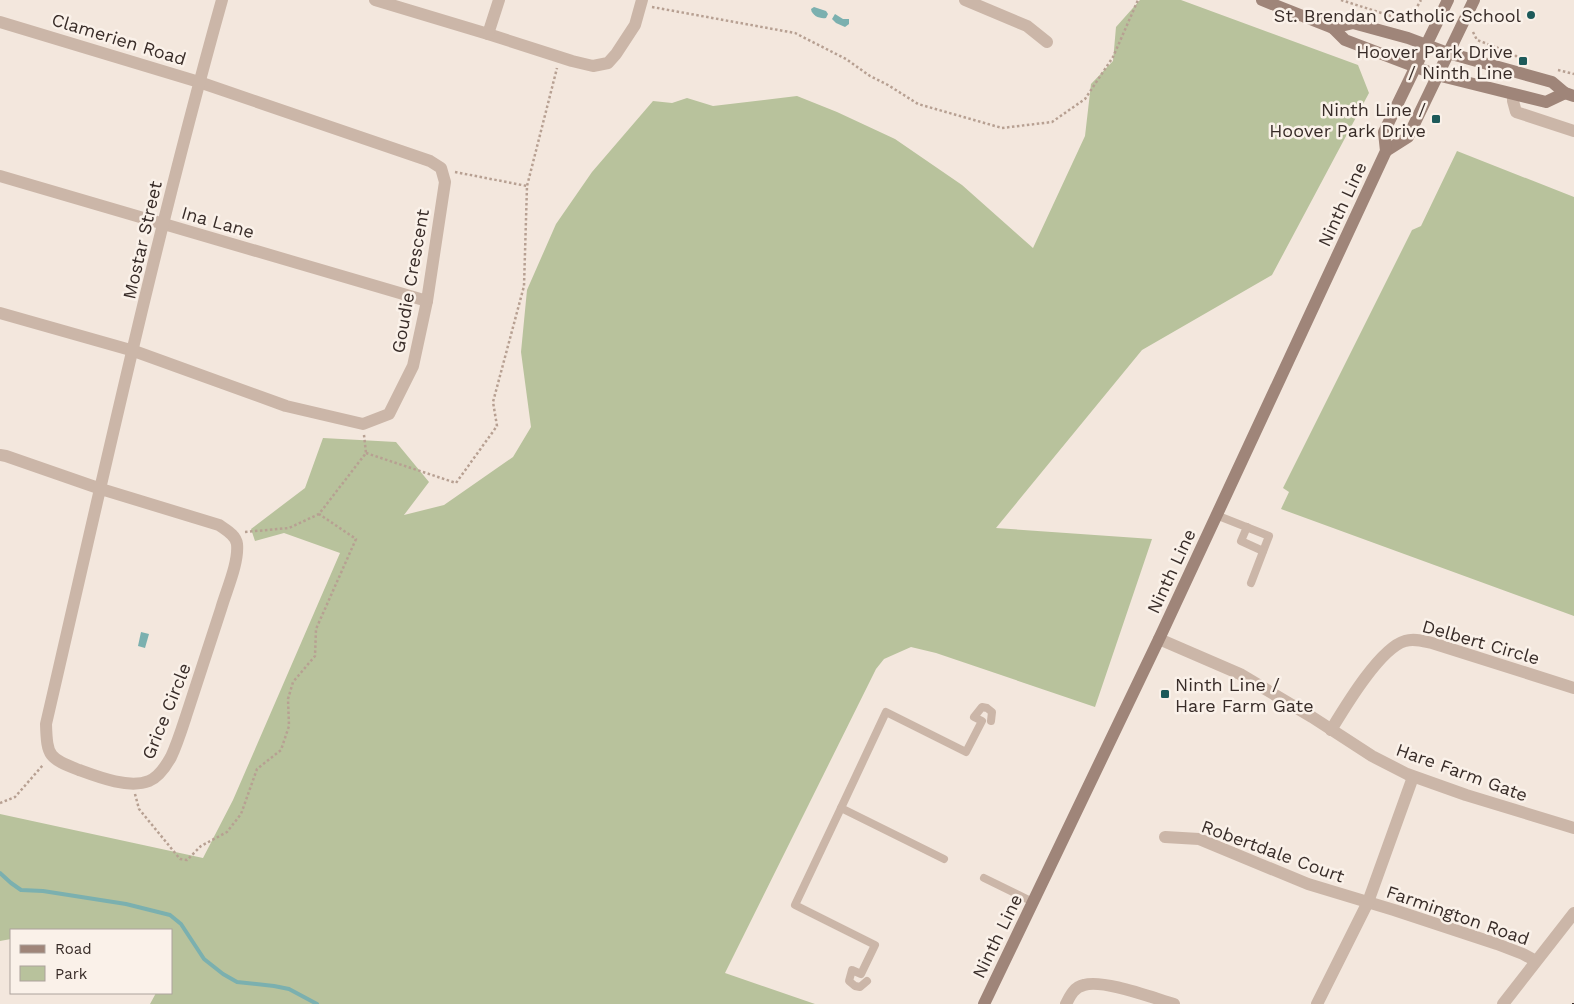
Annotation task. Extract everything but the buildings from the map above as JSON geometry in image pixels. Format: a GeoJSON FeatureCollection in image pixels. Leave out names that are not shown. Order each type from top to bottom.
{"type":"FeatureCollection","features":[{"type":"Feature","properties":{"kind":"main road"},"geometry":{"type":"LineString","coordinates":[[1262,0],[1333,28],[1345,40],[1437,75],[1546,102],[1572,95]]}},
{"type":"Feature","properties":{"kind":"main road","name":"Ninth Line"},"geometry":{"type":"LineString","coordinates":[[984,1004],[1159,639],[1386,151],[1384,132],[1448,0]]}},
{"type":"Feature","properties":{"kind":"main road","name":"Ninth Line"},"geometry":{"type":"LineString","coordinates":[[1386,151],[1408,137],[1474,0]]}},
{"type":"Feature","properties":{"kind":"main road"},"geometry":{"type":"LineString","coordinates":[[1333,28],[1353,22],[1448,53],[1552,82],[1572,95]]}},
{"type":"Feature","properties":{"kind":"street","name":"Mostar Street"},"geometry":{"type":"LineString","coordinates":[[101,489],[163,224],[222,0]]}},
{"type":"Feature","properties":{"kind":"street"},"geometry":{"type":"LineString","coordinates":[[375,0],[593,66],[608,63],[616,54],[634,25],[641,2]]}},
{"type":"Feature","properties":{"kind":"street"},"geometry":{"type":"LineString","coordinates":[[488,34],[499,0]]}},
{"type":"Feature","properties":{"kind":"street"},"geometry":{"type":"LineString","coordinates":[[965,0],[1027,26],[1047,42]]}},
{"type":"Feature","properties":{"kind":"street","name":"Clamerien Road"},"geometry":{"type":"LineString","coordinates":[[0,22],[199,82]]}},
{"type":"Feature","properties":{"kind":"street"},"geometry":{"type":"LineString","coordinates":[[199,82],[430,160],[441,168]]}},
{"type":"Feature","properties":{"kind":"street"},"geometry":{"type":"LineString","coordinates":[[1513,94],[1512,100],[1516,112],[1574,131]]}},
{"type":"Feature","properties":{"kind":"street","name":"Goudie Crescent"},"geometry":{"type":"LineString","coordinates":[[363,424],[389,414],[413,366],[427,301],[445,182],[441,168]]}},
{"type":"Feature","properties":{"kind":"street","name":"Ina Lane"},"geometry":{"type":"LineString","coordinates":[[0,176],[427,301]]}},
{"type":"Feature","properties":{"kind":"street"},"geometry":{"type":"LineString","coordinates":[[0,313],[134,351],[286,406],[363,424]]}},
{"type":"Feature","properties":{"kind":"street"},"geometry":{"type":"LineString","coordinates":[[0,455],[101,489],[219,525],[232,534]]}},
{"type":"Feature","properties":{"kind":"street"},"geometry":{"type":"LineString","coordinates":[[52,756],[46,745],[46,724],[101,489]]}},
{"type":"Feature","properties":{"kind":"street","name":"Grice Circle"},"geometry":{"type":"LineString","coordinates":[[52,756],[60,762],[108,780],[139,784],[150,781],[162,772],[172,755],[204,664],[235,564],[237,542],[232,534]]}},
{"type":"Feature","properties":{"kind":"street","name":"Hare Farm Gate"},"geometry":{"type":"LineString","coordinates":[[1159,639],[1240,674],[1384,762],[1413,777],[1574,828]]}},
{"type":"Feature","properties":{"kind":"street","name":"Delbert Circle"},"geometry":{"type":"LineString","coordinates":[[1331,730],[1351,698],[1380,660],[1394,647],[1408,640],[1432,643],[1574,688]]}},
{"type":"Feature","properties":{"kind":"street"},"geometry":{"type":"LineString","coordinates":[[1317,1004],[1368,902],[1413,777]]}},
{"type":"Feature","properties":{"kind":"street","name":"Robertdale Court"},"geometry":{"type":"LineString","coordinates":[[1165,837],[1199,839],[1292,878],[1368,902]]}},
{"type":"Feature","properties":{"kind":"street","name":"Farmington Road"},"geometry":{"type":"LineString","coordinates":[[1368,902],[1497,944],[1523,954],[1536,962]]}},
{"type":"Feature","properties":{"kind":"street"},"geometry":{"type":"LineString","coordinates":[[1504,1004],[1574,913]]}},
{"type":"Feature","properties":{"kind":"street"},"geometry":{"type":"LineString","coordinates":[[1066,1004],[1072,992],[1082,985],[1099,983],[1174,1004]]}},
{"type":"Feature","properties":{"kind":"lane"},"geometry":{"type":"LineString","coordinates":[[1216,515],[1269,536],[1251,583]]}},
{"type":"Feature","properties":{"kind":"lane"},"geometry":{"type":"LineString","coordinates":[[1247,527],[1241,542],[1263,551]]}},
{"type":"Feature","properties":{"kind":"lane"},"geometry":{"type":"LineString","coordinates":[[864,977],[875,945],[795,905],[886,712],[966,752],[986,722]]}},
{"type":"Feature","properties":{"kind":"lane"},"geometry":{"type":"LineString","coordinates":[[841,808],[944,859]]}},
{"type":"Feature","properties":{"kind":"lane"},"geometry":{"type":"LineString","coordinates":[[984,878],[1033,902]]}},
{"type":"Feature","properties":{"kind":"path"},"geometry":{"type":"LineString","coordinates":[[641,2],[794,34],[846,59],[870,76],[918,104],[1002,128],[1052,122],[1086,99],[1113,57],[1138,0]]}},
{"type":"Feature","properties":{"kind":"path"},"geometry":{"type":"LineString","coordinates":[[1341,0],[1397,18],[1416,20]]}},
{"type":"Feature","properties":{"kind":"path"},"geometry":{"type":"LineString","coordinates":[[1410,19],[1421,0]]}},
{"type":"Feature","properties":{"kind":"path"},"geometry":{"type":"LineString","coordinates":[[1474,32],[1477,40],[1514,54],[1517,59],[1526,62]]}},
{"type":"Feature","properties":{"kind":"path"},"geometry":{"type":"LineString","coordinates":[[366,453],[456,483],[497,426],[493,402],[524,286],[528,186],[559,57]]}},
{"type":"Feature","properties":{"kind":"path"},"geometry":{"type":"LineString","coordinates":[[1555,69],[1574,74]]}},
{"type":"Feature","properties":{"kind":"path"},"geometry":{"type":"LineString","coordinates":[[441,168],[528,186]]}},
{"type":"Feature","properties":{"kind":"path"},"geometry":{"type":"LineString","coordinates":[[232,534],[288,528],[319,514],[366,453],[363,424]]}},
{"type":"Feature","properties":{"kind":"path"},"geometry":{"type":"LineString","coordinates":[[132,783],[139,809],[180,859],[187,860],[201,846],[227,832],[241,814],[257,769],[281,750],[290,726],[288,699],[293,682],[315,656],[316,629],[356,539],[319,514]]}},
{"type":"Feature","properties":{"kind":"path"},"geometry":{"type":"LineString","coordinates":[[0,803],[15,797],[52,756]]}},
{"type":"Feature","properties":{"kind":"green space"},"geometry":{"type":"Polygon","coordinates":[[[1140,0],[1181,0],[1358,65],[1369,93],[1272,275],[1142,350],[996,528],[1152,539],[1095,707],[936,653],[911,647],[884,659],[876,669],[725,973],[815,1004],[150,1004],[155,994],[172,994],[172,929],[10,929],[10,939],[0,941],[0,814],[203,858],[233,800],[340,553],[284,533],[255,541],[251,529],[305,488],[323,438],[396,442],[429,482],[404,515],[444,505],[513,457],[531,427],[521,352],[527,290],[556,224],[592,172],[653,101],[672,103],[687,98],[713,106],[797,96],[895,139],[962,185],[1033,248],[1085,136],[1091,84],[1113,61],[1116,27],[1140,0]]]}},
{"type":"Feature","properties":{"kind":"green space"},"geometry":{"type":"Polygon","coordinates":[[[1457,151],[1574,197],[1574,616],[1281,509],[1289,492],[1283,488],[1412,230],[1421,226],[1457,151]]]}},
{"type":"Feature","properties":{"kind":"water"},"geometry":{"type":"Polygon","coordinates":[[[814,7],[826,11],[828,14],[826,18],[815,15],[811,9],[814,7]]]}},
{"type":"Feature","properties":{"kind":"water"},"geometry":{"type":"Polygon","coordinates":[[[835,14],[843,19],[849,19],[849,24],[845,27],[836,23],[832,19],[835,14]]]}},
{"type":"Feature","properties":{"kind":"water"},"geometry":{"type":"Polygon","coordinates":[[[141,632],[149,634],[145,648],[138,646],[141,632]]]}},
{"type":"Feature","properties":{"kind":"waterway"},"geometry":{"type":"LineString","coordinates":[[0,873],[21,890],[43,891],[126,904],[170,915],[181,924],[204,959],[223,974],[237,982],[289,989],[317,1004]]}},
{"type":"Feature","properties":{"kind":"place","name":"St. Brendan Catholic School"},"geometry":{"type":"Point","coordinates":[1531,15]}},
{"type":"Feature","properties":{"kind":"place","name":"Hoover Park Drive / Ninth Line"},"geometry":{"type":"Point","coordinates":[1523,61]}},
{"type":"Feature","properties":{"kind":"place","name":"Ninth Line / Hoover Park Drive"},"geometry":{"type":"Point","coordinates":[1436,119]}},
{"type":"Feature","properties":{"kind":"place","name":"Ninth Line / Hare Farm Gate"},"geometry":{"type":"Point","coordinates":[1165,694]}}]}
